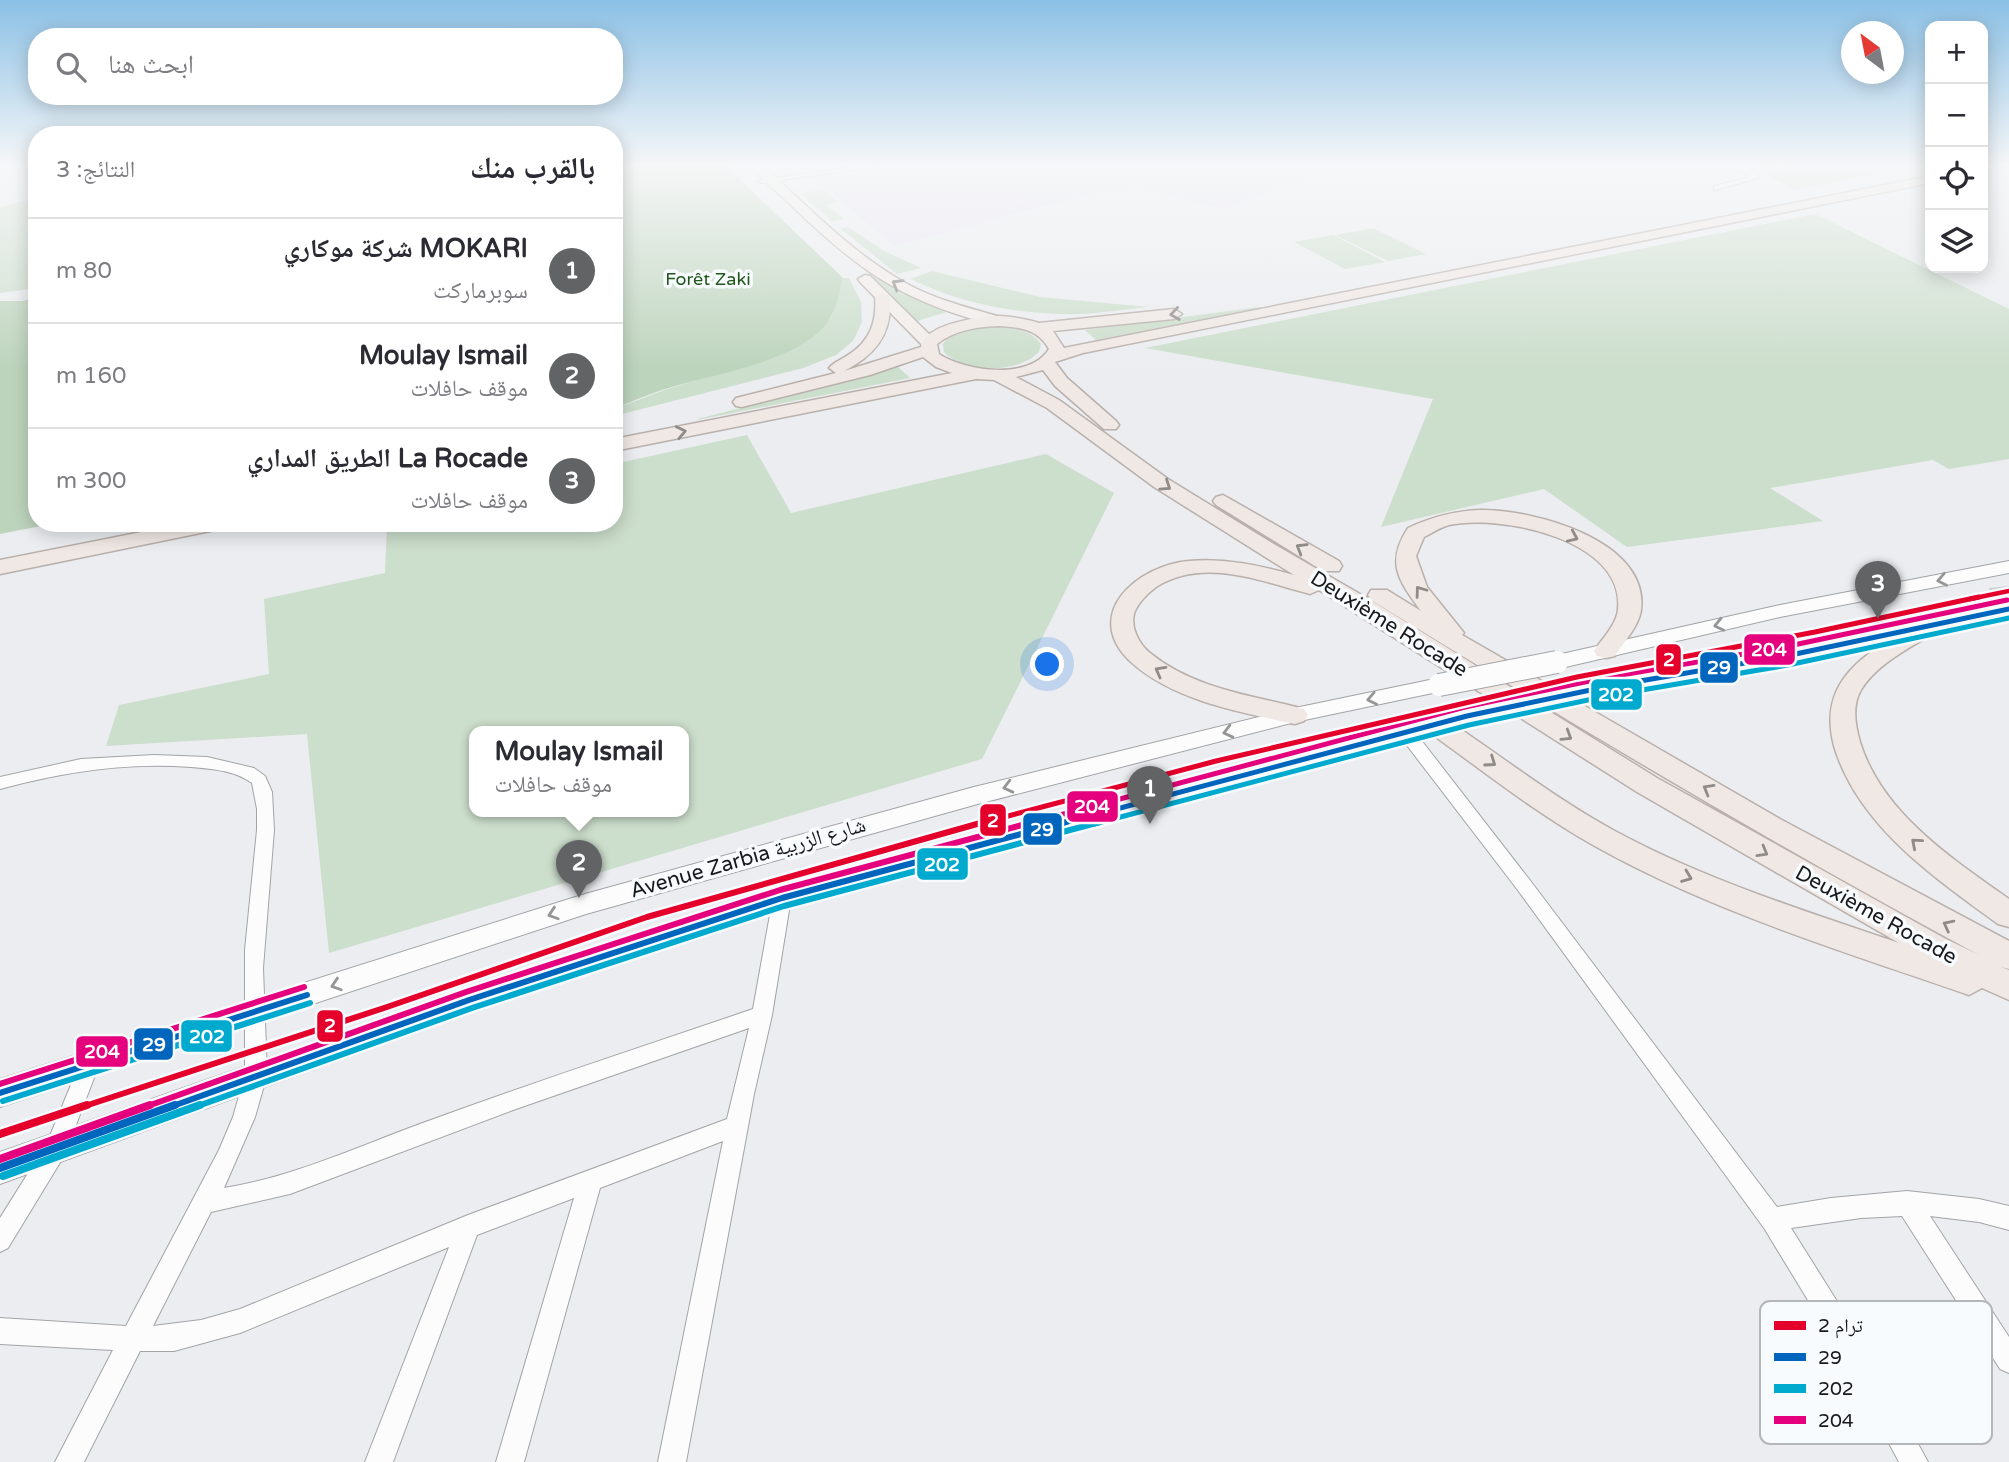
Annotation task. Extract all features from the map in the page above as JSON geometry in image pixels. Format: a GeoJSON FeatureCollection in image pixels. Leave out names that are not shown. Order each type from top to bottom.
{"type":"FeatureCollection","features":[{"type":"Feature","properties":{"kind":"highway"},"geometry":{"type":"LineString","coordinates":[[623,430],[864,371],[928,346],[943,331],[954,327],[998,321],[1037,328],[1200,310],[1347,286],[1617,232]]}},
{"type":"Feature","properties":{"kind":"highway"},"geometry":{"type":"LineString","coordinates":[[623,443],[988,374],[1025,370],[1049,359],[1174,330],[1664,232]]}},
{"type":"Feature","properties":{"kind":"highway"},"geometry":{"type":"LineString","coordinates":[[713,409],[820,374],[856,358],[869,349],[880,330],[882,296]]}},
{"type":"Feature","properties":{"kind":"highway","name":"Deuxième Rocade"},"geometry":{"type":"LineString","coordinates":[[1037,328],[1055,341],[1057,349],[1049,359],[1061,382],[1094,413],[1214,496],[1461,646],[1876,887],[2009,956]]}},
{"type":"Feature","properties":{"kind":"highway"},"geometry":{"type":"LineString","coordinates":[[928,346],[931,356],[950,368],[988,374]]}},
{"type":"Feature","properties":{"kind":"highway","name":"Deuxième Rocade"},"geometry":{"type":"LineString","coordinates":[[988,374],[1052,404],[1161,483],[1364,606],[1647,785],[1897,927],[2009,986]]}},
{"type":"Feature","properties":{"kind":"highway"},"geometry":{"type":"LineString","coordinates":[[1461,646],[1411,579],[1405,554],[1408,544],[1416,534],[1430,526],[1460,516],[1481,515],[1521,520],[1567,534],[1589,545],[1618,566],[1630,591],[1630,609],[1606,651]]}},
{"type":"Feature","properties":{"kind":"highway"},"geometry":{"type":"LineString","coordinates":[[0,551],[97,532]]}},
{"type":"Feature","properties":{"kind":"highway"},"geometry":{"type":"LineString","coordinates":[[0,567],[175,532]]}},
{"type":"Feature","properties":{"kind":"highway"},"geometry":{"type":"LineString","coordinates":[[1295,715],[1225,697],[1154,669],[1139,656],[1124,633],[1121,621],[1128,602],[1134,593],[1162,575],[1198,566],[1221,566],[1264,573],[1364,606]]}},
{"type":"Feature","properties":{"kind":"highway"},"geometry":{"type":"LineString","coordinates":[[1929,626],[1865,667],[1848,690],[1841,709],[1847,750],[1875,799],[1910,838],[1951,873],[2009,915]]}},
{"type":"Feature","properties":{"kind":"highway"},"geometry":{"type":"LineString","coordinates":[[1435,724],[1551,805],[1625,849],[1674,872],[1777,913],[2009,996]]}},
{"type":"Feature","properties":{"kind":"main road"},"geometry":{"type":"LineString","coordinates":[[819,232],[928,346]]}},
{"type":"Feature","properties":{"kind":"main road"},"geometry":{"type":"LineString","coordinates":[[830,232],[894,282],[940,304],[998,321]]}},
{"type":"Feature","properties":{"kind":"main road"},"geometry":{"type":"LineString","coordinates":[[1295,715],[1557,662],[1780,611],[2009,567]]}},
{"type":"Feature","properties":{"kind":"main road"},"geometry":{"type":"LineString","coordinates":[[0,1168],[256,1075],[614,951],[782,898],[1467,716],[1605,687],[1786,656],[2009,609]]}},
{"type":"Feature","properties":{"kind":"main road","name":"Avenue Zarbia شارع الزربية"},"geometry":{"type":"LineString","coordinates":[[0,1093],[598,900],[974,796],[1295,715]]}},
{"type":"Feature","properties":{"kind":"street"},"geometry":{"type":"LineString","coordinates":[[1405,731],[1548,917],[1772,1220],[1822,1301]]}},
{"type":"Feature","properties":{"kind":"street"},"geometry":{"type":"LineString","coordinates":[[0,783],[90,763],[118,760],[182,761],[222,765],[250,772],[260,780],[264,794],[265,817],[254,932],[256,1075],[244,1121],[69,1462]]}},
{"type":"Feature","properties":{"kind":"street"},"geometry":{"type":"LineString","coordinates":[[672,1462],[762,1015],[782,898]]}},
{"type":"Feature","properties":{"kind":"street"},"geometry":{"type":"LineString","coordinates":[[204,1202],[234,1199],[291,1180],[525,1095],[762,1015]]}},
{"type":"Feature","properties":{"kind":"street"},"geometry":{"type":"LineString","coordinates":[[0,1240],[55,1149],[89,1065]]}},
{"type":"Feature","properties":{"kind":"street"},"geometry":{"type":"LineString","coordinates":[[0,1331],[134,1339],[174,1338],[240,1321],[468,1227],[738,1125]]}},
{"type":"Feature","properties":{"kind":"street"},"geometry":{"type":"LineString","coordinates":[[510,1462],[591,1180]]}},
{"type":"Feature","properties":{"kind":"street"},"geometry":{"type":"LineString","coordinates":[[1772,1220],[1833,1208],[1907,1202],[1961,1208],[2009,1218]]}},
{"type":"Feature","properties":{"kind":"street"},"geometry":{"type":"LineString","coordinates":[[1907,1202],[1971,1301]]}},
{"type":"Feature","properties":{"kind":"street"},"geometry":{"type":"LineString","coordinates":[[379,1462],[468,1227]]}},
{"type":"Feature","properties":{"kind":"street"},"geometry":{"type":"LineString","coordinates":[[1992,1334],[2009,1360]]}},
{"type":"Feature","properties":{"kind":"street"},"geometry":{"type":"LineString","coordinates":[[1903,1444],[1913,1462]]}},
{"type":"Feature","properties":{"kind":"shaded area"},"geometry":{"type":"Polygon","coordinates":[[[878,232],[946,232],[895,246],[878,232]]]}},
{"type":"Feature","properties":{"kind":"green space"},"geometry":{"type":"Polygon","coordinates":[[[0,232],[28,232],[28,289],[0,293],[0,232]]]}},
{"type":"Feature","properties":{"kind":"green space","name":"Forêt Zaki"},"geometry":{"type":"Polygon","coordinates":[[[623,232],[795,232],[843,278],[835,307],[827,323],[797,347],[757,364],[644,396],[623,405],[623,232]]]}},
{"type":"Feature","properties":{"kind":"green space"},"geometry":{"type":"Polygon","coordinates":[[[845,232],[856,232],[884,251],[921,268],[897,274],[845,232]]]}},
{"type":"Feature","properties":{"kind":"green space"},"geometry":{"type":"Polygon","coordinates":[[[1382,232],[1426,254],[1388,261],[1335,235],[1382,232]]]}},
{"type":"Feature","properties":{"kind":"green space"},"geometry":{"type":"Polygon","coordinates":[[[1724,232],[1852,232],[1925,268],[1925,273],[1935,273],[2009,309],[2009,459],[1949,469],[1933,460],[1770,488],[1823,521],[1627,547],[1544,489],[1381,527],[1433,399],[1145,348],[1724,232]]]}},
{"type":"Feature","properties":{"kind":"green space"},"geometry":{"type":"Polygon","coordinates":[[[1333,235],[1385,262],[1345,269],[1294,242],[1333,235]]]}},
{"type":"Feature","properties":{"kind":"green space"},"geometry":{"type":"Polygon","coordinates":[[[850,256],[897,291],[950,311],[917,321],[850,256]]]}},
{"type":"Feature","properties":{"kind":"green space"},"geometry":{"type":"Polygon","coordinates":[[[932,271],[1040,297],[1148,307],[1073,314],[1004,309],[965,300],[911,279],[932,271]]]}},
{"type":"Feature","properties":{"kind":"green space"},"geometry":{"type":"Polygon","coordinates":[[[843,278],[849,278],[861,302],[862,322],[853,341],[836,355],[803,368],[623,414],[623,406],[670,388],[762,361],[807,341],[831,318],[843,278]]]}},
{"type":"Feature","properties":{"kind":"green space"},"geometry":{"type":"Polygon","coordinates":[[[28,300],[28,528],[0,534],[0,301],[28,300]]]}},
{"type":"Feature","properties":{"kind":"green space"},"geometry":{"type":"Polygon","coordinates":[[[1262,308],[1096,340],[1085,330],[1262,308]]]}},
{"type":"Feature","properties":{"kind":"green space"},"geometry":{"type":"Polygon","coordinates":[[[988,327],[1024,331],[1041,344],[1039,352],[1019,364],[992,368],[965,364],[944,352],[943,344],[952,336],[963,331],[988,327]]]}},
{"type":"Feature","properties":{"kind":"green space"},"geometry":{"type":"Polygon","coordinates":[[[898,367],[910,378],[697,420],[698,419],[898,367]]]}},
{"type":"Feature","properties":{"kind":"green space"},"geometry":{"type":"Polygon","coordinates":[[[747,435],[791,513],[1046,454],[1114,493],[982,759],[329,953],[307,734],[106,746],[119,705],[269,674],[264,599],[385,573],[387,532],[623,532],[623,462],[747,435]]]}},
{"type":"Feature","properties":{"kind":"tram line"},"geometry":{"type":"LineString","coordinates":[[1990,589],[2009,587]]}},
{"type":"Feature","properties":{"kind":"tram line","name":"2"},"geometry":{"type":"LineString","coordinates":[[0,1134],[387,1007],[647,917],[1043,806],[1216,761],[1577,677],[1815,632],[2009,591]]}},
{"type":"Feature","properties":{"kind":"transit line","name":"204"},"geometry":{"type":"LineString","coordinates":[[0,1159],[466,992],[780,890],[1465,707],[1604,678],[1784,647],[2007,600]]}},
{"type":"Feature","properties":{"kind":"transit line","name":"29"},"geometry":{"type":"LineString","coordinates":[[0,1168],[469,1000],[782,898],[1467,716],[1605,687],[1786,656],[2009,609]]}},
{"type":"Feature","properties":{"kind":"transit line","name":"202"},"geometry":{"type":"LineString","coordinates":[[3,1176],[472,1008],[784,906],[1469,725],[1607,696],[1788,665],[2009,618]]}},
{"type":"Feature","properties":{"kind":"transit line","name":"204"},"geometry":{"type":"LineString","coordinates":[[0,1084],[304,987]]}},
{"type":"Feature","properties":{"kind":"transit line","name":"29"},"geometry":{"type":"LineString","coordinates":[[0,1093],[307,995]]}},
{"type":"Feature","properties":{"kind":"transit line","name":"202"},"geometry":{"type":"LineString","coordinates":[[3,1101],[310,1003]]}},
{"type":"Feature","properties":{"kind":"place","name":"La Rocade الطريق المداري"},"geometry":{"type":"Point","coordinates":[1878,619]}},
{"type":"Feature","properties":{"kind":"place","name":"MOKARI شركة موكاري"},"geometry":{"type":"Point","coordinates":[1150,824]}},
{"type":"Feature","properties":{"kind":"place","name":"Moulay Ismail"},"geometry":{"type":"Point","coordinates":[579,898]}}]}
